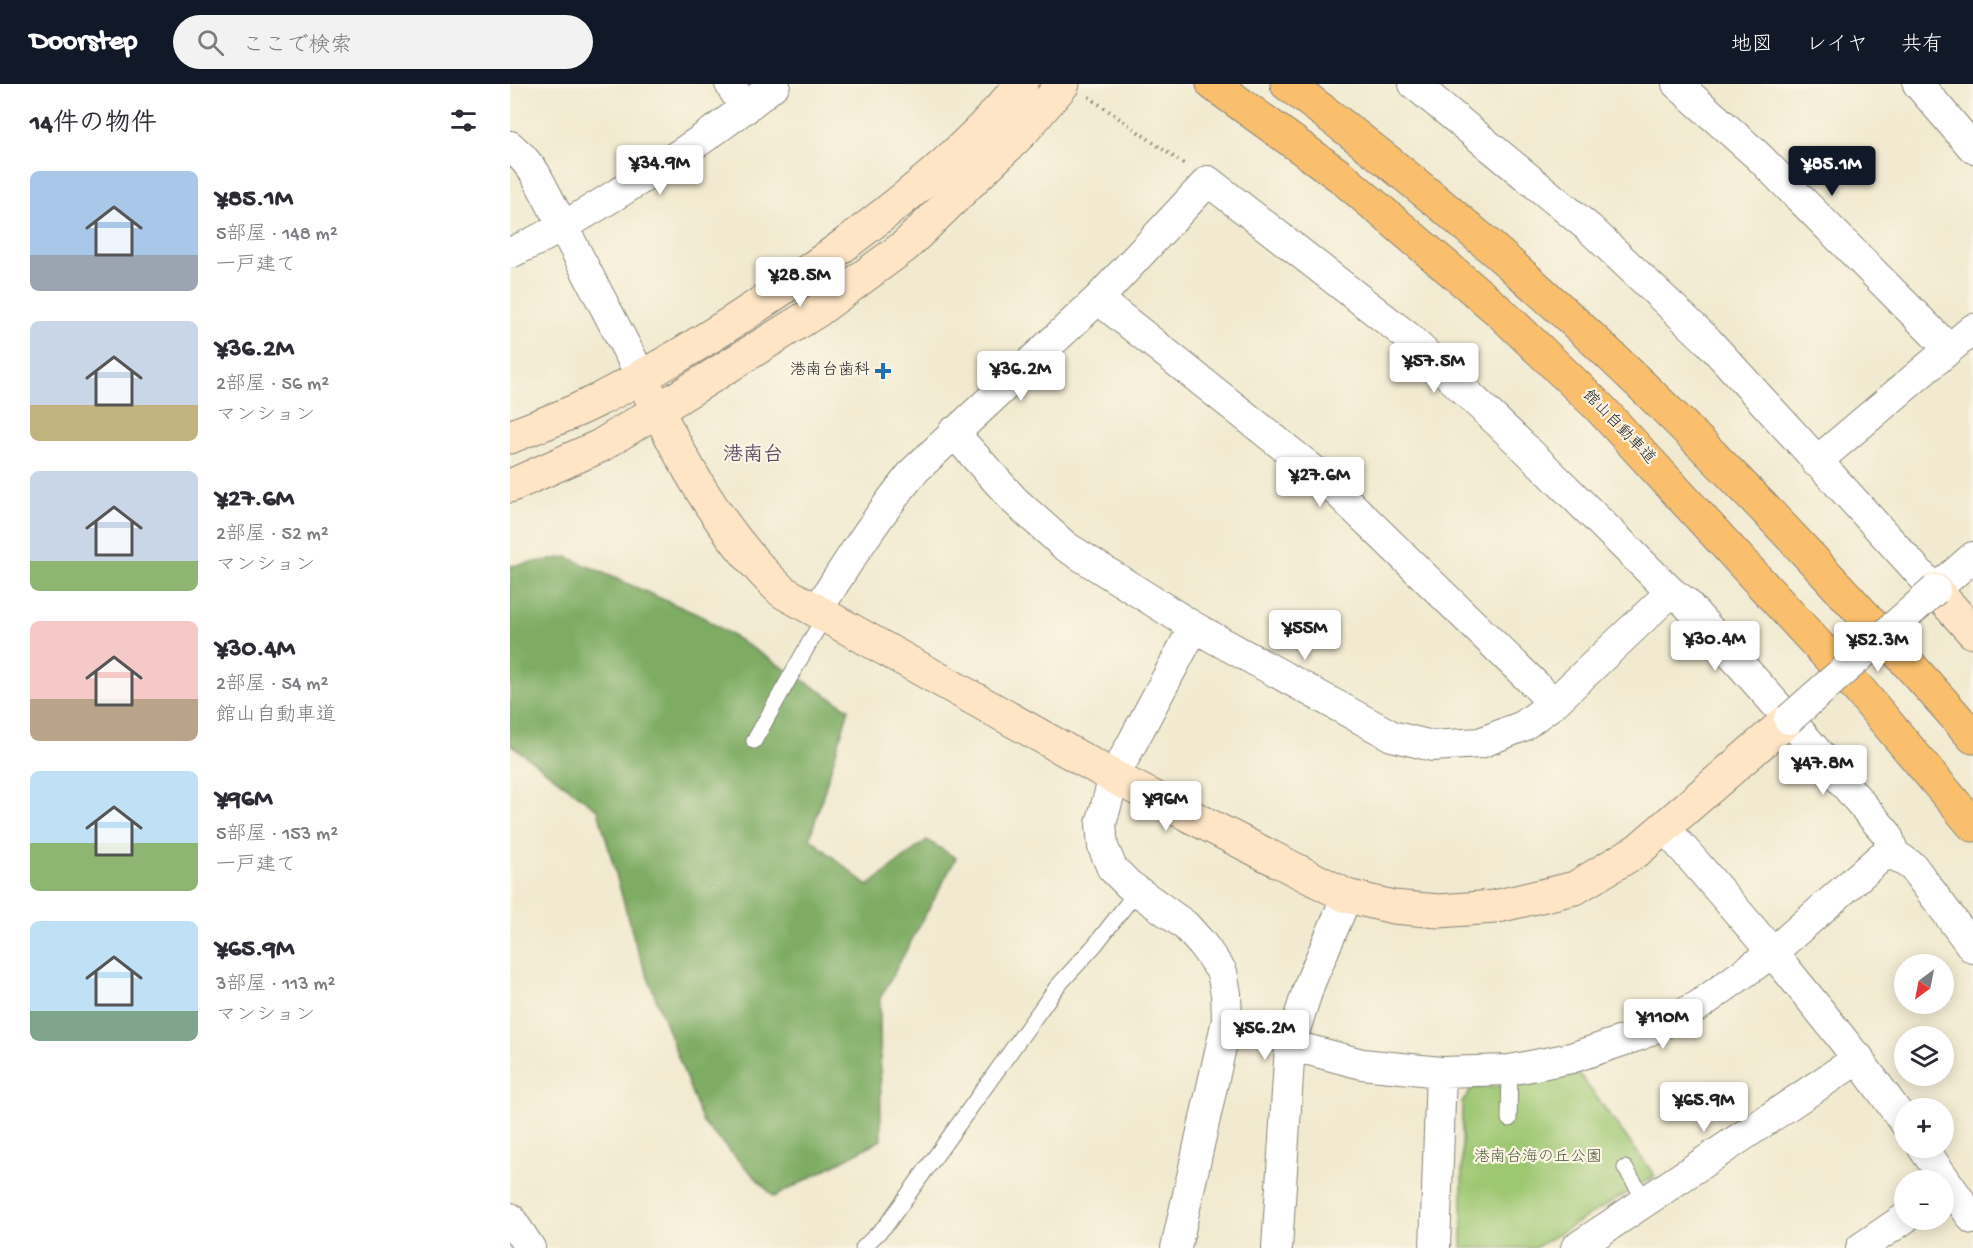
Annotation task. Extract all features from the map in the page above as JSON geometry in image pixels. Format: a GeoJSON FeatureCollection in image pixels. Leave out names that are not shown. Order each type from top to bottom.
{"type":"FeatureCollection","features":[{"type":"Feature","properties":{"kind":"highway","name":"館山自動車道"},"geometry":{"type":"LineString","coordinates":[[1213,84],[1340,176],[1500,312],[1600,408],[1860,691],[1973,825]]}},
{"type":"Feature","properties":{"kind":"highway"},"geometry":{"type":"LineString","coordinates":[[1287,84],[1365,141],[1531,281],[1634,377],[1733,475],[1920,675],[1973,737]]}},
{"type":"Feature","properties":{"kind":"street"},"geometry":{"type":"LineString","coordinates":[[730,84],[745,109]]}},
{"type":"Feature","properties":{"kind":"street"},"geometry":{"type":"LineString","coordinates":[[510,253],[565,226],[649,174],[745,109],[775,84]]}},
{"type":"Feature","properties":{"kind":"street"},"geometry":{"type":"LineString","coordinates":[[510,437],[597,401],[700,344],[791,284],[872,224],[960,152],[999,112],[1021,84]]}},
{"type":"Feature","properties":{"kind":"street"},"geometry":{"type":"LineString","coordinates":[[1414,84],[1589,228],[1708,342],[1973,632]]}},
{"type":"Feature","properties":{"kind":"street"},"geometry":{"type":"LineString","coordinates":[[1677,84],[1758,156],[1949,349]]}},
{"type":"Feature","properties":{"kind":"street"},"geometry":{"type":"LineString","coordinates":[[1918,84],[1973,148]]}},
{"type":"Feature","properties":{"kind":"street"},"geometry":{"type":"LineString","coordinates":[[510,486],[600,446],[817,311],[905,246],[1023,131],[1073,88]]}},
{"type":"Feature","properties":{"kind":"street"},"geometry":{"type":"LineString","coordinates":[[510,146],[535,173],[565,226],[689,471],[757,568],[783,592],[1114,777],[1347,896],[1392,907],[1439,911],[1494,907],[1575,888],[1638,850],[1665,828],[1973,558]]}},
{"type":"Feature","properties":{"kind":"street"},"geometry":{"type":"LineString","coordinates":[[821,613],[846,563],[893,496],[914,471],[953,432],[1098,299],[1208,181],[1407,336],[1526,448],[1671,592],[1685,602],[1887,834],[1894,854],[1913,867],[1973,948]]}},
{"type":"Feature","properties":{"kind":"street"},"geometry":{"type":"LineString","coordinates":[[1098,299],[1322,477],[1554,703]]}},
{"type":"Feature","properties":{"kind":"street"},"geometry":{"type":"LineString","coordinates":[[1816,462],[1973,329]]}},
{"type":"Feature","properties":{"kind":"street"},"geometry":{"type":"LineString","coordinates":[[953,432],[1015,501],[1065,546],[1194,627],[1392,736],[1432,746],[1480,743],[1524,726],[1554,703],[1671,592]]}},
{"type":"Feature","properties":{"kind":"street"},"geometry":{"type":"LineString","coordinates":[[1176,1248],[1227,1020],[1226,994],[1222,972],[1202,944],[1185,926],[1137,891],[1112,868],[1103,847],[1101,824],[1114,777],[1194,627]]}},
{"type":"Feature","properties":{"kind":"street"},"geometry":{"type":"LineString","coordinates":[[1665,828],[1773,952],[1860,1058],[1894,1107]]}},
{"type":"Feature","properties":{"kind":"street"},"geometry":{"type":"LineString","coordinates":[[1290,1045],[1362,1064],[1441,1072],[1510,1070],[1571,1058],[1640,1035],[1698,1006],[1773,952],[1881,857],[1894,854]]}},
{"type":"Feature","properties":{"kind":"street"},"geometry":{"type":"LineString","coordinates":[[1277,1248],[1290,1045],[1310,983],[1347,896]]}},
{"type":"Feature","properties":{"kind":"street"},"geometry":{"type":"LineString","coordinates":[[1576,1248],[1860,1058]]}},
{"type":"Feature","properties":{"kind":"street"},"geometry":{"type":"LineString","coordinates":[[1435,1248],[1441,1072]]}},
{"type":"Feature","properties":{"kind":"street"},"geometry":{"type":"LineString","coordinates":[[1954,1197],[1973,1219]]}},
{"type":"Feature","properties":{"kind":"street"},"geometry":{"type":"LineString","coordinates":[[510,1218],[530,1248]]}},
{"type":"Feature","properties":{"kind":"street"},"geometry":{"type":"LineString","coordinates":[[1861,1248],[1894,1226]]}},
{"type":"Feature","properties":{"kind":"lane"},"geometry":{"type":"LineString","coordinates":[[754,741],[821,613]]}},
{"type":"Feature","properties":{"kind":"lane"},"geometry":{"type":"LineString","coordinates":[[863,1248],[887,1224],[1056,988],[1095,945],[1137,891]]}},
{"type":"Feature","properties":{"kind":"lane"},"geometry":{"type":"LineString","coordinates":[[1509,1119],[1510,1070]]}},
{"type":"Feature","properties":{"kind":"lane"},"geometry":{"type":"LineString","coordinates":[[1625,1168],[1646,1201]]}},
{"type":"Feature","properties":{"kind":"path"},"geometry":{"type":"LineString","coordinates":[[1073,88],[1208,181]]}},
{"type":"Feature","properties":{"kind":"green space"},"geometry":{"type":"Polygon","coordinates":[[[567,557],[701,616],[849,709],[810,838],[868,886],[927,840],[956,858],[880,999],[881,1140],[774,1197],[703,1123],[636,946],[598,810],[510,744],[510,566],[567,557]]]}},
{"type":"Feature","properties":{"kind":"green space","name":"港南台海の丘公園"},"geometry":{"type":"Polygon","coordinates":[[[1580,1075],[1655,1176],[1535,1248],[1462,1248],[1462,1103],[1472,1088],[1521,1085],[1580,1075]]]}},
{"type":"Feature","properties":{"kind":"place","name":"港南台歯科"},"geometry":{"type":"Point","coordinates":[883,371]}},
{"type":"Feature","properties":{"kind":"district","name":"港南台"},"geometry":{"type":"Point","coordinates":[753,456]}}]}
